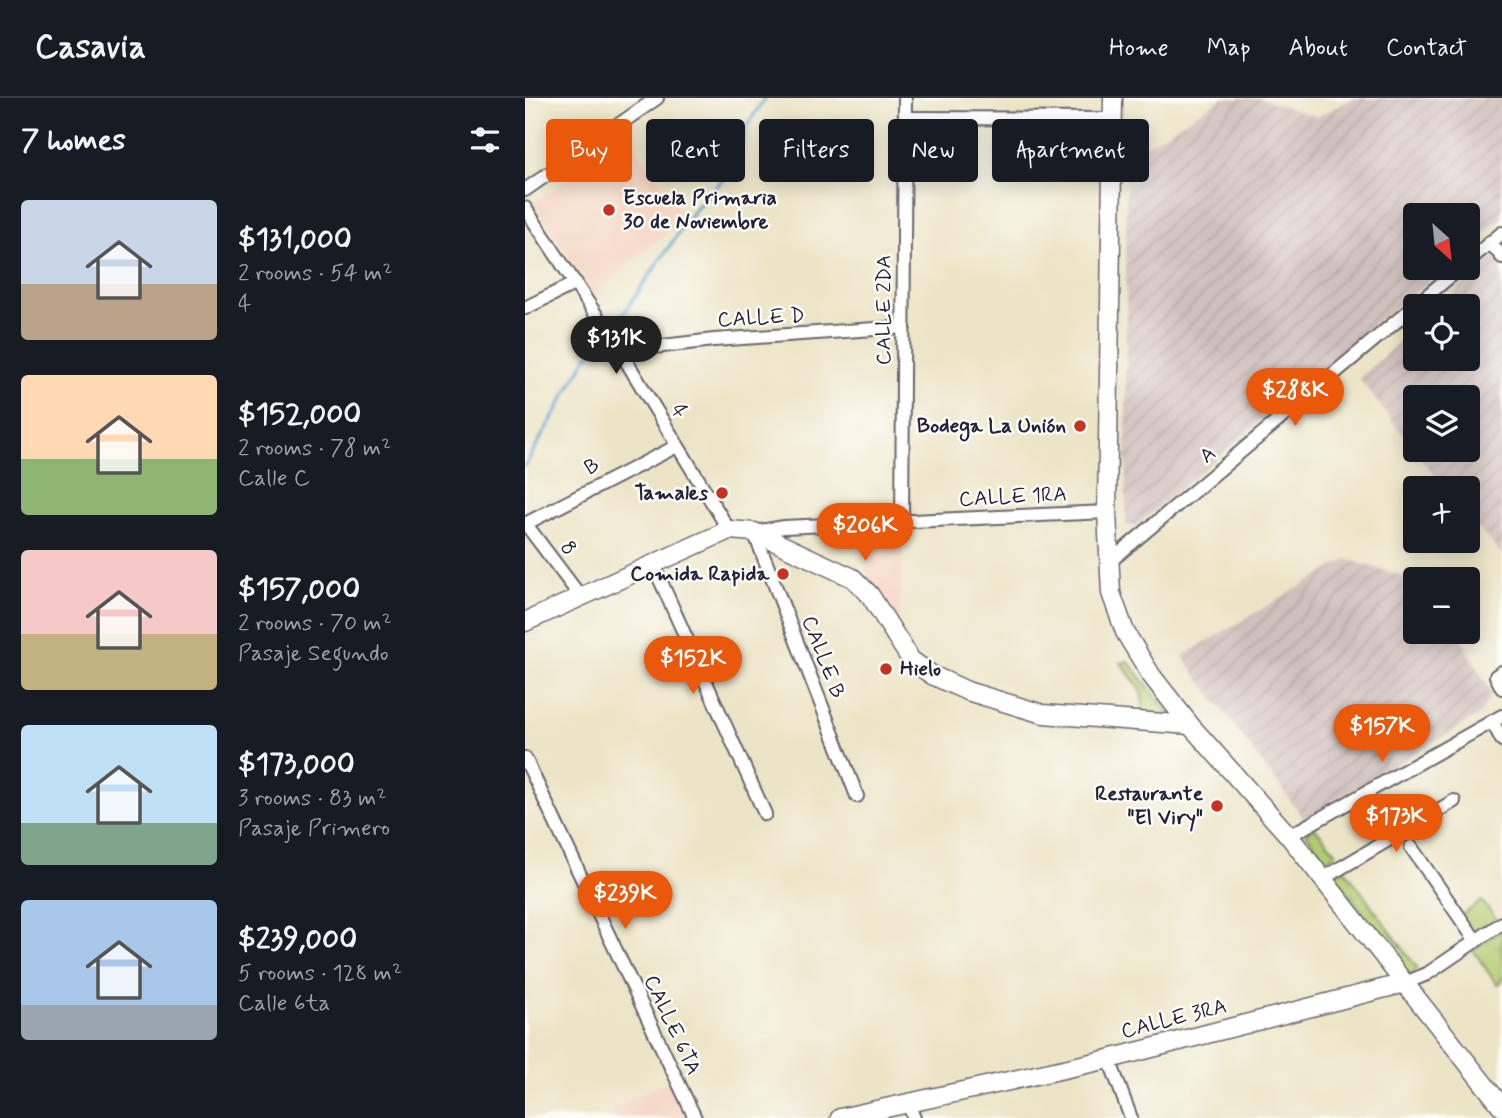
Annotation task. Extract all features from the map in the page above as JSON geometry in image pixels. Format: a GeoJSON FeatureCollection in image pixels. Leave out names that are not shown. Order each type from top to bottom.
{"type":"FeatureCollection","features":[{"type":"Feature","properties":{"kind":"street","name":"CALLE 2DA"},"geometry":{"type":"LineString","coordinates":[[902,522],[905,98]]}},
{"type":"Feature","properties":{"kind":"street"},"geometry":{"type":"LineString","coordinates":[[905,118],[1111,119],[1113,98]]}},
{"type":"Feature","properties":{"kind":"street"},"geometry":{"type":"LineString","coordinates":[[525,190],[655,99]]}},
{"type":"Feature","properties":{"kind":"street"},"geometry":{"type":"LineString","coordinates":[[1110,182],[1108,564],[1111,593],[1125,632],[1151,675],[1190,726],[1289,836],[1502,1107]]}},
{"type":"Feature","properties":{"kind":"street","name":"4"},"geometry":{"type":"LineString","coordinates":[[525,208],[620,351],[729,530]]}},
{"type":"Feature","properties":{"kind":"street"},"geometry":{"type":"LineString","coordinates":[[1481,250],[1502,233]]}},
{"type":"Feature","properties":{"kind":"street"},"geometry":{"type":"LineString","coordinates":[[1490,243],[1502,257]]}},
{"type":"Feature","properties":{"kind":"street","name":"A"},"geometry":{"type":"LineString","coordinates":[[1108,564],[1446,280]]}},
{"type":"Feature","properties":{"kind":"street"},"geometry":{"type":"LineString","coordinates":[[525,308],[576,283]]}},
{"type":"Feature","properties":{"kind":"street","name":"CALLE D"},"geometry":{"type":"LineString","coordinates":[[620,351],[714,340],[904,327]]}},
{"type":"Feature","properties":{"kind":"street","name":"B"},"geometry":{"type":"LineString","coordinates":[[525,523],[677,446]]}},
{"type":"Feature","properties":{"kind":"street","name":"CALLE 1RA"},"geometry":{"type":"LineString","coordinates":[[754,532],[784,527],[1107,512]]}},
{"type":"Feature","properties":{"kind":"street","name":"8"},"geometry":{"type":"LineString","coordinates":[[525,523],[580,596]]}},
{"type":"Feature","properties":{"kind":"street"},"geometry":{"type":"LineString","coordinates":[[525,622],[729,530],[754,532],[853,578],[870,595],[911,660],[932,675],[967,691],[1043,714],[1190,726]]}},
{"type":"Feature","properties":{"kind":"street","name":"CALLE B"},"geometry":{"type":"LineString","coordinates":[[754,532],[857,796]]}},
{"type":"Feature","properties":{"kind":"street"},"geometry":{"type":"LineString","coordinates":[[653,564],[765,814]]}},
{"type":"Feature","properties":{"kind":"street"},"geometry":{"type":"LineString","coordinates":[[1502,672],[1496,676],[1502,688]]}},
{"type":"Feature","properties":{"kind":"street"},"geometry":{"type":"LineString","coordinates":[[1289,836],[1497,718],[1502,740]]}},
{"type":"Feature","properties":{"kind":"street","name":"CALLE 6TA"},"geometry":{"type":"LineString","coordinates":[[525,758],[695,1118]]}},
{"type":"Feature","properties":{"kind":"street"},"geometry":{"type":"LineString","coordinates":[[1322,879],[1454,801]]}},
{"type":"Feature","properties":{"kind":"street"},"geometry":{"type":"LineString","coordinates":[[1411,847],[1476,941]]}},
{"type":"Feature","properties":{"kind":"street","name":"CALLE 3RA"},"geometry":{"type":"LineString","coordinates":[[840,1118],[911,1111],[1405,983],[1427,974],[1502,923]]}},
{"type":"Feature","properties":{"kind":"street"},"geometry":{"type":"LineString","coordinates":[[1109,1059],[1131,1118]]}},
{"type":"Feature","properties":{"kind":"shaded area"},"geometry":{"type":"Polygon","coordinates":[[[1222,98],[1259,98],[1317,117],[1354,98],[1502,98],[1502,218],[1481,235],[1481,203],[1403,203],[1403,280],[1429,280],[1412,294],[1403,294],[1403,302],[1136,526],[1126,525],[1126,182],[1149,182],[1149,144],[1222,98]]]}},
{"type":"Feature","properties":{"kind":"shaded area","name":"Escuela Primaria 30 de Noviembre"},"geometry":{"type":"Polygon","coordinates":[[[632,141],[646,162],[646,182],[660,182],[684,218],[592,295],[535,202],[565,182],[632,182],[632,141]]]}},
{"type":"Feature","properties":{"kind":"shaded area"},"geometry":{"type":"Polygon","coordinates":[[[1495,256],[1502,265],[1502,555],[1480,530],[1480,476],[1435,476],[1424,462],[1480,462],[1480,385],[1403,385],[1403,435],[1359,378],[1403,339],[1403,371],[1480,371],[1480,294],[1452,294],[1468,280],[1481,280],[1481,268],[1495,256]]]}},
{"type":"Feature","properties":{"kind":"shaded area"},"geometry":{"type":"Polygon","coordinates":[[[904,527],[899,620],[866,581],[866,529],[904,527]]]}},
{"type":"Feature","properties":{"kind":"shaded area"},"geometry":{"type":"Polygon","coordinates":[[[1347,559],[1403,576],[1403,644],[1464,644],[1492,695],[1479,715],[1304,819],[1182,656],[1347,559]]]}},
{"type":"Feature","properties":{"kind":"shaded area"},"geometry":{"type":"Polygon","coordinates":[[[668,1081],[687,1118],[615,1118],[612,1109],[668,1081]]]}},
{"type":"Feature","properties":{"kind":"green space"},"geometry":{"type":"Polygon","coordinates":[[[1128,661],[1172,716],[1144,713],[1141,690],[1121,663],[1128,661]]]}},
{"type":"Feature","properties":{"kind":"green space"},"geometry":{"type":"Polygon","coordinates":[[[1314,827],[1336,852],[1327,861],[1306,834],[1314,827]]]}},
{"type":"Feature","properties":{"kind":"green space"},"geometry":{"type":"Polygon","coordinates":[[[1344,868],[1418,969],[1409,976],[1334,873],[1344,868]]]}},
{"type":"Feature","properties":{"kind":"green space"},"geometry":{"type":"Polygon","coordinates":[[[1482,901],[1500,924],[1476,941],[1459,917],[1482,901]]]}},
{"type":"Feature","properties":{"kind":"green space"},"geometry":{"type":"Polygon","coordinates":[[[1502,930],[1502,982],[1497,985],[1473,950],[1502,930]]]}},
{"type":"Feature","properties":{"kind":"waterway"},"geometry":{"type":"LineString","coordinates":[[612,330],[693,212],[738,162],[746,127],[765,98]]}},
{"type":"Feature","properties":{"kind":"waterway"},"geometry":{"type":"LineString","coordinates":[[525,466],[587,357],[598,345]]}},
{"type":"Feature","properties":{"kind":"place","name":"Escuela Primaria 30 de Noviembre"},"geometry":{"type":"Point","coordinates":[609,210]}},
{"type":"Feature","properties":{"kind":"place","name":"Bodega La Unión"},"geometry":{"type":"Point","coordinates":[1080,426]}},
{"type":"Feature","properties":{"kind":"place","name":"Tamales"},"geometry":{"type":"Point","coordinates":[722,493]}},
{"type":"Feature","properties":{"kind":"place","name":"Comida Rapida"},"geometry":{"type":"Point","coordinates":[783,574]}},
{"type":"Feature","properties":{"kind":"place","name":"Hielo"},"geometry":{"type":"Point","coordinates":[886,669]}},
{"type":"Feature","properties":{"kind":"place","name":"Restaurante \"El Viry\""},"geometry":{"type":"Point","coordinates":[1217,806]}}]}
